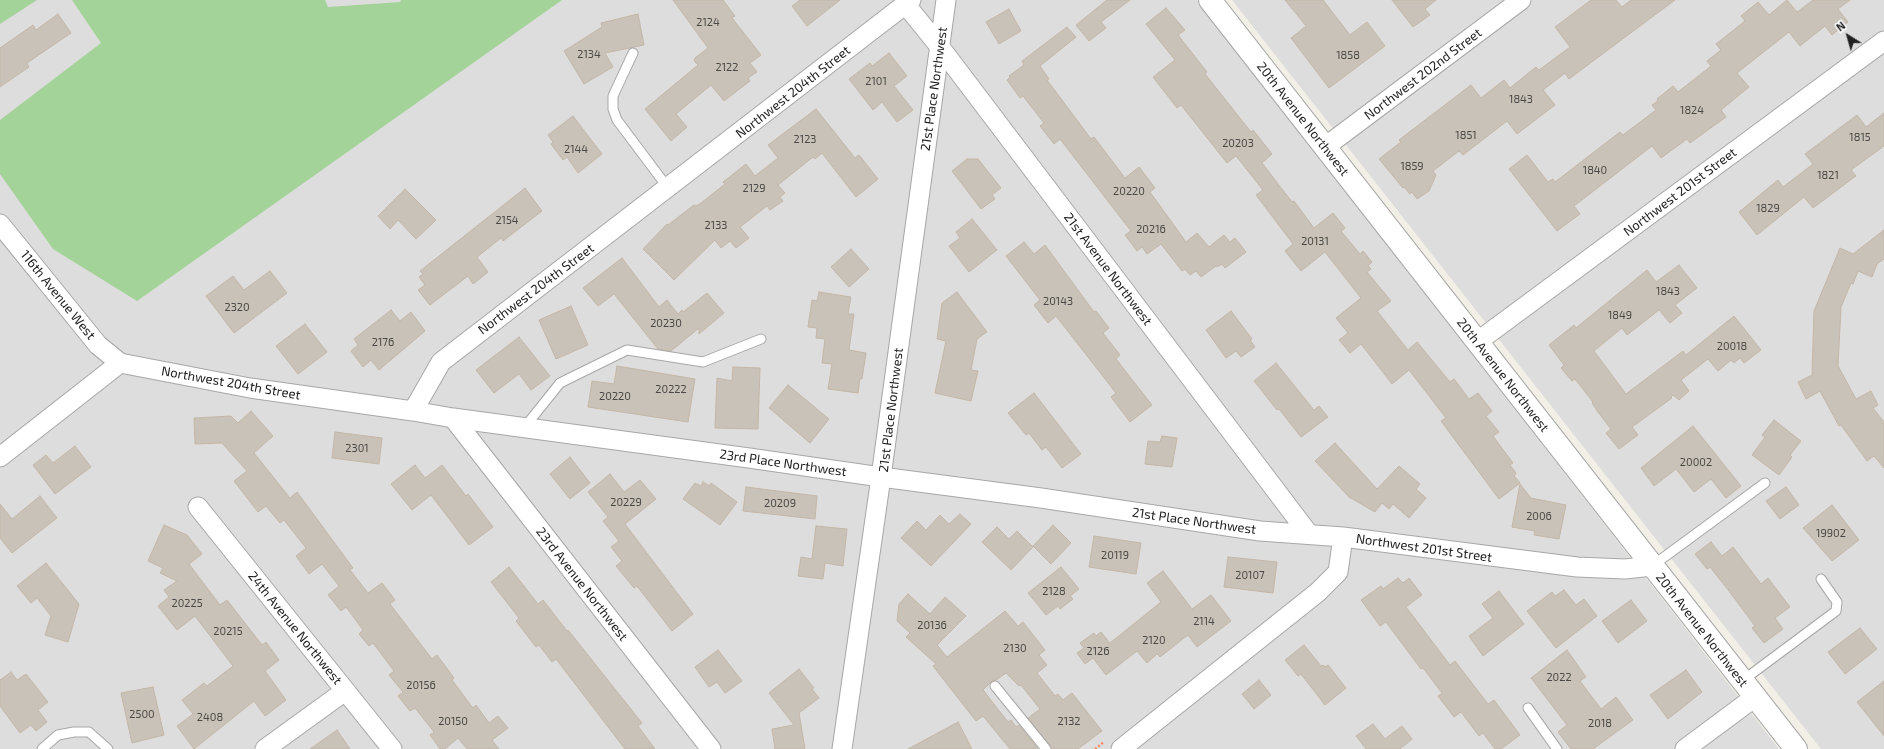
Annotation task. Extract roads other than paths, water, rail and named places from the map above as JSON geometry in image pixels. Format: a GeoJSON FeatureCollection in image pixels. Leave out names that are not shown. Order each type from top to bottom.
{"type":"FeatureCollection","features":[{"type":"Feature","properties":{"kind":"street","name":"21st Place Northwest"},"geometry":{"type":"LineString","coordinates":[[946,0],[881,477],[1041,498],[1260,531],[1308,533],[1343,537]]}},
{"type":"Feature","properties":{"kind":"street","name":"20th Avenue Northwest"},"geometry":{"type":"LineString","coordinates":[[1210,0],[1796,749]]}},
{"type":"Feature","properties":{"kind":"street","name":"Northwest 202nd Street"},"geometry":{"type":"LineString","coordinates":[[1325,147],[1521,0]]}},
{"type":"Feature","properties":{"kind":"street","name":"21st Avenue Northwest"},"geometry":{"type":"LineString","coordinates":[[908,3],[1308,533]]}},
{"type":"Feature","properties":{"kind":"street","name":"Northwest 204th Street"},"geometry":{"type":"LineString","coordinates":[[120,363],[250,388],[413,411],[441,362],[908,3]]}},
{"type":"Feature","properties":{"kind":"street","name":"Northwest 201st Street"},"geometry":{"type":"LineString","coordinates":[[1477,342],[1884,41]]}},
{"type":"Feature","properties":{"kind":"street","name":"116th Avenue West"},"geometry":{"type":"LineString","coordinates":[[0,224],[98,345],[120,363]]}},
{"type":"Feature","properties":{"kind":"street"},"geometry":{"type":"LineString","coordinates":[[0,457],[120,363]]}},
{"type":"Feature","properties":{"kind":"street","name":"23rd Place Northwest"},"geometry":{"type":"LineString","coordinates":[[413,411],[453,418],[881,477]]}},
{"type":"Feature","properties":{"kind":"street","name":"23rd Avenue Northwest"},"geometry":{"type":"LineString","coordinates":[[453,418],[711,749]]}},
{"type":"Feature","properties":{"kind":"street"},"geometry":{"type":"LineString","coordinates":[[842,749],[881,477]]}},
{"type":"Feature","properties":{"kind":"street","name":"24th Avenue Northwest"},"geometry":{"type":"LineString","coordinates":[[198,507],[392,749]]}},
{"type":"Feature","properties":{"kind":"street","name":"Northwest 201st Street"},"geometry":{"type":"LineString","coordinates":[[1121,749],[1318,592],[1338,572],[1343,537],[1577,567],[1625,569],[1652,566]]}},
{"type":"Feature","properties":{"kind":"street"},"geometry":{"type":"LineString","coordinates":[[1685,749],[1749,689]]}},
{"type":"Feature","properties":{"kind":"street"},"geometry":{"type":"LineString","coordinates":[[265,749],[345,691]]}},
{"type":"Feature","properties":{"kind":"lane"},"geometry":{"type":"LineString","coordinates":[[633,53],[613,96],[613,109],[617,120],[668,188]]}},
{"type":"Feature","properties":{"kind":"lane"},"geometry":{"type":"LineString","coordinates":[[524,428],[560,383],[627,350],[703,362],[761,339]]}},
{"type":"Feature","properties":{"kind":"lane"},"geometry":{"type":"LineString","coordinates":[[1652,566],[1765,483]]}},
{"type":"Feature","properties":{"kind":"lane"},"geometry":{"type":"LineString","coordinates":[[1749,689],[1836,611],[1838,607],[1837,602],[1821,579]]}},
{"type":"Feature","properties":{"kind":"lane"},"geometry":{"type":"LineString","coordinates":[[995,686],[1046,749]]}},
{"type":"Feature","properties":{"kind":"lane"},"geometry":{"type":"LineString","coordinates":[[1528,708],[1557,749]]}},
{"type":"Feature","properties":{"kind":"lane"},"geometry":{"type":"LineString","coordinates":[[42,749],[58,735],[74,732],[89,732],[108,749]]}}]}
